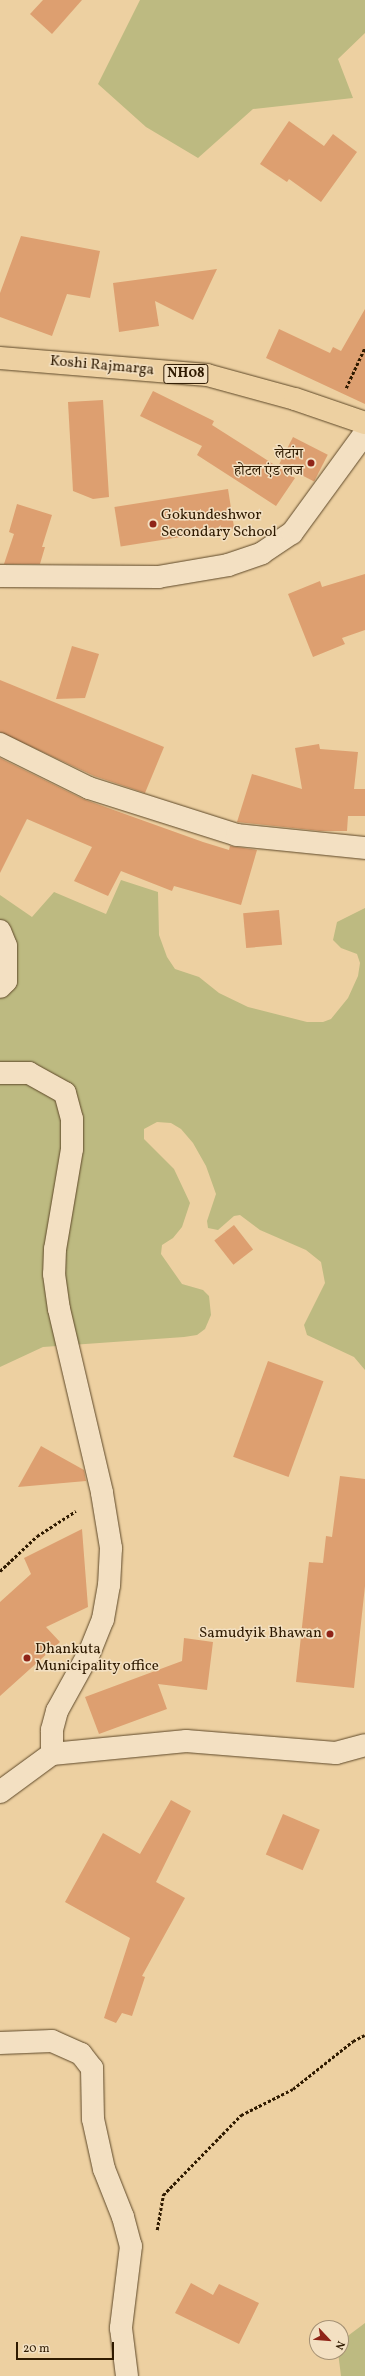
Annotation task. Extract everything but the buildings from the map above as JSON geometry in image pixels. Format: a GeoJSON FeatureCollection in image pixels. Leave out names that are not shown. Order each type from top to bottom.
{"type":"FeatureCollection","features":[{"type":"Feature","properties":{"kind":"main road","name":"Koshi Rajmarga"},"geometry":{"type":"LineString","coordinates":[[0,358],[207,375],[295,399],[334,414],[365,423]]}},
{"type":"Feature","properties":{"kind":"street"},"geometry":{"type":"LineString","coordinates":[[0,576],[158,576],[228,566],[262,553],[292,533],[365,433]]}},
{"type":"Feature","properties":{"kind":"street"},"geometry":{"type":"LineString","coordinates":[[0,744],[90,788],[237,835],[365,848]]}},
{"type":"Feature","properties":{"kind":"street"},"geometry":{"type":"LineString","coordinates":[[0,932],[6,946],[6,981],[0,986]]}},
{"type":"Feature","properties":{"kind":"street"},"geometry":{"type":"LineString","coordinates":[[0,1073],[29,1073],[65,1093],[72,1119],[72,1149],[55,1249],[54,1274],[59,1309],[102,1492],[111,1548],[103,1619],[89,1653],[57,1710],[52,1730],[52,1754]]}},
{"type":"Feature","properties":{"kind":"street"},"geometry":{"type":"LineString","coordinates":[[0,1792],[52,1754],[186,1740],[336,1752],[365,1745]]}},
{"type":"Feature","properties":{"kind":"street"},"geometry":{"type":"LineString","coordinates":[[0,2043],[52,2041],[81,2054],[92,2068],[93,2119],[104,2168],[123,2216],[131,2246],[121,2328],[127,2376]]}},
{"type":"Feature","properties":{"kind":"path"},"geometry":{"type":"LineString","coordinates":[[334,414],[365,347]]}},
{"type":"Feature","properties":{"kind":"path"},"geometry":{"type":"LineString","coordinates":[[0,1571],[37,1536],[102,1492]]}},
{"type":"Feature","properties":{"kind":"path"},"geometry":{"type":"LineString","coordinates":[[131,2246],[156,2240],[163,2195],[241,2115],[293,2089],[353,2041],[365,2035]]}},
{"type":"Feature","properties":{"kind":"shaded area"},"geometry":{"type":"Polygon","coordinates":[[[140,0],[365,0],[365,33],[338,59],[353,98],[253,109],[198,158],[146,127],[98,84],[140,0]]]}},
{"type":"Feature","properties":{"kind":"shaded area"},"geometry":{"type":"Polygon","coordinates":[[[121,880],[158,892],[159,935],[167,957],[175,969],[199,977],[219,993],[248,1007],[307,1022],[323,1022],[331,1019],[348,998],[358,976],[360,963],[357,954],[341,948],[333,940],[337,922],[365,908],[365,1370],[354,1357],[307,1335],[304,1325],[325,1283],[321,1262],[306,1250],[260,1230],[240,1215],[234,1216],[218,1230],[208,1228],[207,1221],[216,1194],[206,1166],[193,1143],[181,1129],[171,1123],[157,1122],[144,1129],[144,1139],[174,1169],[190,1203],[182,1227],[173,1238],[162,1245],[161,1254],[182,1284],[203,1290],[209,1296],[211,1315],[205,1329],[197,1335],[184,1337],[43,1347],[0,1367],[0,895],[32,917],[54,892],[106,914],[121,880]]]}},
{"type":"Feature","properties":{"kind":"shaded area"},"geometry":{"type":"Polygon","coordinates":[[[365,2323],[365,2376],[341,2376],[339,2360],[349,2360],[349,2335],[365,2323]]]}},
{"type":"Feature","properties":{"kind":"place","name":"लेटांग होटल एंड लज"},"geometry":{"type":"Point","coordinates":[311,463]}},
{"type":"Feature","properties":{"kind":"place","name":"Gokundeshwor Secondary School"},"geometry":{"type":"Point","coordinates":[153,524]}},
{"type":"Feature","properties":{"kind":"place","name":"Samudyik Bhawan"},"geometry":{"type":"Point","coordinates":[330,1634]}},
{"type":"Feature","properties":{"kind":"place","name":"Dhankuta Municipality office"},"geometry":{"type":"Point","coordinates":[27,1658]}}]}
